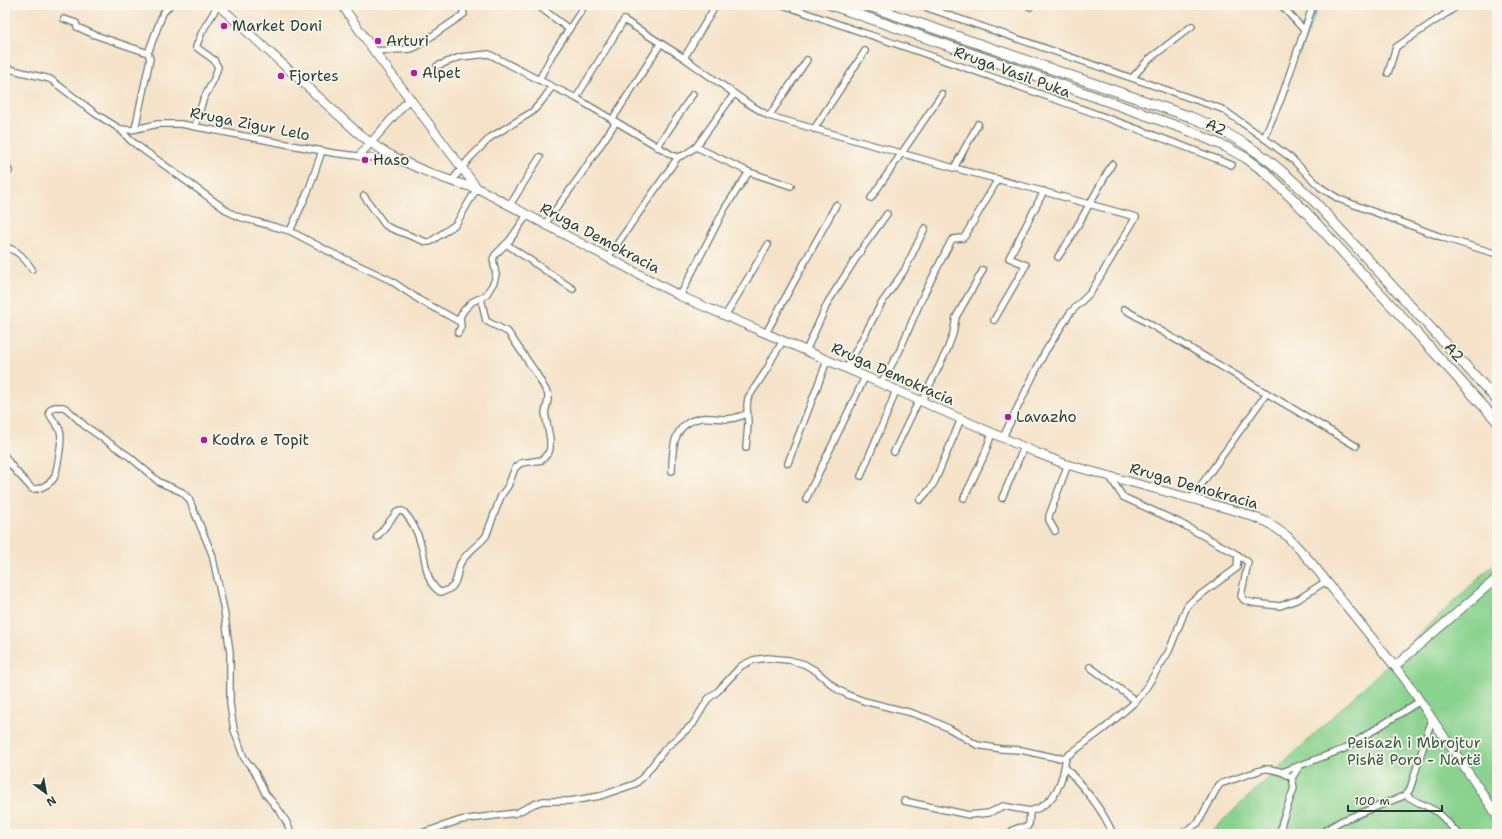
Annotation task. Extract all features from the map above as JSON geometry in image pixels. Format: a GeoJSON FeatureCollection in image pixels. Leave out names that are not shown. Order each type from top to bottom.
{"type":"FeatureCollection","features":[{"type":"Feature","properties":{"kind":"main road","name":"Rruga Demokracia"},"geometry":{"type":"LineString","coordinates":[[218,5],[370,143],[403,162],[452,182],[477,188],[680,296],[920,400],[1024,447],[1068,464],[1255,517],[1267,522],[1287,536],[1310,561],[1395,666],[1497,815]]}},
{"type":"Feature","properties":{"kind":"main road"},"geometry":{"type":"LineString","coordinates":[[342,5],[374,51],[477,188]]}},
{"type":"Feature","properties":{"kind":"main road","name":"A2"},"geometry":{"type":"LineString","coordinates":[[830,5],[1044,78],[1185,129],[1205,137],[1246,158],[1265,172],[1305,210],[1497,420]]}},
{"type":"Feature","properties":{"kind":"main road","name":"A2"},"geometry":{"type":"LineString","coordinates":[[866,5],[1192,118],[1212,126],[1252,148],[1284,172],[1314,201],[1497,400]]}},
{"type":"Feature","properties":{"kind":"main road"},"geometry":{"type":"LineString","coordinates":[[1395,666],[1497,578]]}},
{"type":"Feature","properties":{"kind":"street"},"geometry":{"type":"LineString","coordinates":[[135,129],[150,59],[148,53],[163,13],[170,5]]}},
{"type":"Feature","properties":{"kind":"street"},"geometry":{"type":"LineString","coordinates":[[195,127],[203,100],[218,68],[214,60],[196,47],[202,32],[218,5]]}},
{"type":"Feature","properties":{"kind":"street"},"geometry":{"type":"LineString","coordinates":[[374,51],[411,49],[416,47],[464,14],[461,5]]}},
{"type":"Feature","properties":{"kind":"street"},"geometry":{"type":"LineString","coordinates":[[537,5],[569,29]]}},
{"type":"Feature","properties":{"kind":"street"},"geometry":{"type":"LineString","coordinates":[[539,80],[544,68],[585,5]]}},
{"type":"Feature","properties":{"kind":"street"},"geometry":{"type":"LineString","coordinates":[[684,58],[716,5]]}},
{"type":"Feature","properties":{"kind":"street","name":"Rruga Vasil Puka"},"geometry":{"type":"LineString","coordinates":[[782,5],[880,38],[1162,138],[1232,165]]}},
{"type":"Feature","properties":{"kind":"street"},"geometry":{"type":"LineString","coordinates":[[919,5],[1133,77],[1222,109],[1292,159],[1320,187],[1339,199],[1444,238],[1497,254]]}},
{"type":"Feature","properties":{"kind":"street"},"geometry":{"type":"LineString","coordinates":[[1281,5],[1304,30]]}},
{"type":"Feature","properties":{"kind":"street"},"geometry":{"type":"LineString","coordinates":[[1264,138],[1281,99],[1313,5]]}},
{"type":"Feature","properties":{"kind":"street"},"geometry":{"type":"LineString","coordinates":[[1441,5],[1449,12]]}},
{"type":"Feature","properties":{"kind":"street"},"geometry":{"type":"LineString","coordinates":[[1388,73],[1396,48],[1459,5]]}},
{"type":"Feature","properties":{"kind":"street"},"geometry":{"type":"LineString","coordinates":[[64,19],[76,23],[77,27],[95,35],[148,53]]}},
{"type":"Feature","properties":{"kind":"street"},"geometry":{"type":"LineString","coordinates":[[576,98],[624,20],[684,58],[734,94],[769,116],[901,154],[1044,191],[1136,217],[1092,292],[1070,313],[1045,352],[1003,437]]}},
{"type":"Feature","properties":{"kind":"street"},"geometry":{"type":"LineString","coordinates":[[1133,77],[1148,60],[1192,26]]}},
{"type":"Feature","properties":{"kind":"street"},"geometry":{"type":"LineString","coordinates":[[545,224],[580,176],[661,43]]}},
{"type":"Feature","properties":{"kind":"street"},"geometry":{"type":"LineString","coordinates":[[814,129],[865,51]]}},
{"type":"Feature","properties":{"kind":"street"},"geometry":{"type":"LineString","coordinates":[[438,66],[460,57],[486,53],[576,98],[657,147],[678,157]]}},
{"type":"Feature","properties":{"kind":"street"},"geometry":{"type":"LineString","coordinates":[[769,116],[807,60]]}},
{"type":"Feature","properties":{"kind":"street"},"geometry":{"type":"LineString","coordinates":[[5,68],[50,79],[102,118],[120,129],[130,140],[228,212],[239,217],[290,231],[330,252],[390,280],[422,302],[444,312],[460,322]]}},
{"type":"Feature","properties":{"kind":"street"},"geometry":{"type":"LineString","coordinates":[[452,182],[462,168],[491,137],[532,112],[552,87]]}},
{"type":"Feature","properties":{"kind":"street"},"geometry":{"type":"LineString","coordinates":[[657,147],[693,94]]}},
{"type":"Feature","properties":{"kind":"street"},"geometry":{"type":"LineString","coordinates":[[608,257],[678,157],[696,147],[734,94]]}},
{"type":"Feature","properties":{"kind":"street"},"geometry":{"type":"LineString","coordinates":[[871,198],[942,94]]}},
{"type":"Feature","properties":{"kind":"street"},"geometry":{"type":"LineString","coordinates":[[359,156],[410,98]]}},
{"type":"Feature","properties":{"kind":"street","name":"Rruga Zigur Lelo"},"geometry":{"type":"LineString","coordinates":[[120,129],[135,129],[170,123],[322,151],[403,162]]}},
{"type":"Feature","properties":{"kind":"street"},"geometry":{"type":"LineString","coordinates":[[954,168],[978,124]]}},
{"type":"Feature","properties":{"kind":"street"},"geometry":{"type":"LineString","coordinates":[[696,147],[749,172],[791,186]]}},
{"type":"Feature","properties":{"kind":"street"},"geometry":{"type":"LineString","coordinates":[[290,231],[309,189],[322,151]]}},
{"type":"Feature","properties":{"kind":"street"},"geometry":{"type":"LineString","coordinates":[[510,205],[540,157]]}},
{"type":"Feature","properties":{"kind":"street"},"geometry":{"type":"LineString","coordinates":[[1058,257],[1070,239],[1112,164]]}},
{"type":"Feature","properties":{"kind":"street"},"geometry":{"type":"LineString","coordinates":[[5,165],[9,171]]}},
{"type":"Feature","properties":{"kind":"street"},"geometry":{"type":"LineString","coordinates":[[680,296],[722,214],[749,172]]}},
{"type":"Feature","properties":{"kind":"street"},"geometry":{"type":"LineString","coordinates":[[881,383],[900,352],[922,298],[951,241],[963,238],[965,236],[998,179]]}},
{"type":"Feature","properties":{"kind":"street"},"geometry":{"type":"LineString","coordinates":[[364,196],[385,224],[390,228],[426,242],[430,242],[456,224],[477,188]]}},
{"type":"Feature","properties":{"kind":"street"},"geometry":{"type":"LineString","coordinates":[[994,320],[1026,265],[1010,258],[1044,191]]}},
{"type":"Feature","properties":{"kind":"street"},"geometry":{"type":"LineString","coordinates":[[766,333],[836,206]]}},
{"type":"Feature","properties":{"kind":"street"},"geometry":{"type":"LineString","coordinates":[[806,351],[828,302],[864,246],[887,214]]}},
{"type":"Feature","properties":{"kind":"street"},"geometry":{"type":"LineString","coordinates":[[458,333],[460,327],[460,317],[467,306],[482,298],[494,282],[496,274],[493,259],[495,254],[515,234],[527,215]]}},
{"type":"Feature","properties":{"kind":"street"},"geometry":{"type":"LineString","coordinates":[[846,369],[881,304],[904,271],[925,228]]}},
{"type":"Feature","properties":{"kind":"street"},"geometry":{"type":"LineString","coordinates":[[506,244],[573,289]]}},
{"type":"Feature","properties":{"kind":"street"},"geometry":{"type":"LineString","coordinates":[[725,316],[768,245]]}},
{"type":"Feature","properties":{"kind":"street"},"geometry":{"type":"LineString","coordinates":[[5,246],[23,256],[32,269]]}},
{"type":"Feature","properties":{"kind":"street"},"geometry":{"type":"LineString","coordinates":[[894,452],[949,345],[953,334],[956,317],[983,270]]}},
{"type":"Feature","properties":{"kind":"street"},"geometry":{"type":"LineString","coordinates":[[377,537],[397,512],[404,512],[418,535],[424,555],[427,574],[433,586],[440,592],[447,590],[455,582],[460,563],[471,549],[486,536],[500,496],[508,486],[515,468],[521,463],[542,460],[549,452],[550,439],[545,413],[548,400],[545,388],[508,332],[486,321],[482,298]]}},
{"type":"Feature","properties":{"kind":"street"},"geometry":{"type":"LineString","coordinates":[[1124,309],[1356,446]]}},
{"type":"Feature","properties":{"kind":"street"},"geometry":{"type":"LineString","coordinates":[[746,448],[748,398],[768,369],[773,357],[783,341]]}},
{"type":"Feature","properties":{"kind":"street"},"geometry":{"type":"LineString","coordinates":[[788,463],[827,361]]}},
{"type":"Feature","properties":{"kind":"street"},"geometry":{"type":"LineString","coordinates":[[806,499],[866,377]]}},
{"type":"Feature","properties":{"kind":"street"},"geometry":{"type":"LineString","coordinates":[[861,476],[896,390]]}},
{"type":"Feature","properties":{"kind":"street"},"geometry":{"type":"LineString","coordinates":[[1191,499],[1267,393]]}},
{"type":"Feature","properties":{"kind":"street"},"geometry":{"type":"LineString","coordinates":[[5,456],[11,466],[25,479],[32,489],[38,489],[52,480],[56,472],[61,432],[50,416],[49,412],[52,408],[63,407],[85,426],[130,458],[159,482],[182,492],[186,496],[192,505],[210,549],[215,566],[229,640],[230,704],[234,730],[244,758],[255,772],[265,793],[284,818],[291,834]]}},
{"type":"Feature","properties":{"kind":"street"},"geometry":{"type":"LineString","coordinates":[[672,471],[672,449],[674,441],[684,426],[702,418],[727,419],[736,418],[747,414]]}},
{"type":"Feature","properties":{"kind":"street"},"geometry":{"type":"LineString","coordinates":[[920,500],[935,482],[961,419]]}},
{"type":"Feature","properties":{"kind":"street"},"geometry":{"type":"LineString","coordinates":[[964,498],[984,456],[992,433]]}},
{"type":"Feature","properties":{"kind":"street"},"geometry":{"type":"LineString","coordinates":[[1002,498],[1024,447]]}},
{"type":"Feature","properties":{"kind":"street"},"geometry":{"type":"LineString","coordinates":[[1055,531],[1049,520],[1049,516],[1068,464]]}},
{"type":"Feature","properties":{"kind":"street"},"geometry":{"type":"LineString","coordinates":[[1110,476],[1123,497],[1178,522],[1248,562],[1241,596],[1242,598],[1254,603],[1280,606],[1290,603],[1326,581]]}},
{"type":"Feature","properties":{"kind":"street"},"geometry":{"type":"LineString","coordinates":[[419,834],[461,820],[516,813],[542,801],[570,801],[600,796],[635,784],[643,778],[665,749],[693,724],[708,699],[718,691],[741,666],[753,660],[767,658],[789,660],[804,664],[816,671],[837,689],[848,695],[864,701],[912,713],[929,719],[950,728],[977,745],[1001,749],[1021,750],[1057,758],[1066,757],[1117,718],[1136,701],[1169,651],[1187,606],[1237,568],[1238,555]]}},
{"type":"Feature","properties":{"kind":"street"},"geometry":{"type":"LineString","coordinates":[[1237,568],[1246,574]]}},
{"type":"Feature","properties":{"kind":"street"},"geometry":{"type":"LineString","coordinates":[[1090,667],[1136,701]]}},
{"type":"Feature","properties":{"kind":"street"},"geometry":{"type":"LineString","coordinates":[[1282,772],[1344,750],[1420,701]]}},
{"type":"Feature","properties":{"kind":"street"},"geometry":{"type":"LineString","coordinates":[[1320,834],[1341,821],[1406,795],[1410,789],[1432,719]]}},
{"type":"Feature","properties":{"kind":"street"},"geometry":{"type":"LineString","coordinates":[[904,801],[969,814],[989,813],[1003,806],[1030,811],[1038,809],[1056,794],[1065,767],[1066,757]]}},
{"type":"Feature","properties":{"kind":"street"},"geometry":{"type":"LineString","coordinates":[[1280,834],[1282,822],[1294,788],[1292,778],[1300,765]]}},
{"type":"Feature","properties":{"kind":"street"},"geometry":{"type":"LineString","coordinates":[[1065,767],[1098,806],[1114,834]]}},
{"type":"Feature","properties":{"kind":"street"},"geometry":{"type":"LineString","coordinates":[[1181,834],[1198,823],[1210,798],[1220,784],[1264,769],[1282,772],[1292,778]]}},
{"type":"Feature","properties":{"kind":"street"},"geometry":{"type":"LineString","coordinates":[[1406,795],[1414,801],[1439,813],[1460,834]]}},
{"type":"Feature","properties":{"kind":"street"},"geometry":{"type":"LineString","coordinates":[[1009,834],[1017,827],[1027,827],[1029,824],[1030,811]]}},
{"type":"Feature","properties":{"kind":"green space","name":"Peisazh i Mbrojtur Pishë Poro - Nartë"},"geometry":{"type":"Polygon","coordinates":[[[1497,561],[1497,834],[1209,834],[1497,561]]]}},
{"type":"Feature","properties":{"kind":"waterway"},"geometry":{"type":"LineString","coordinates":[[1299,54],[1318,5]]}},
{"type":"Feature","properties":{"kind":"place","name":"Market Doni"},"geometry":{"type":"Point","coordinates":[224,26]}},
{"type":"Feature","properties":{"kind":"place","name":"Arturi"},"geometry":{"type":"Point","coordinates":[378,41]}},
{"type":"Feature","properties":{"kind":"place","name":"Alpet"},"geometry":{"type":"Point","coordinates":[414,73]}},
{"type":"Feature","properties":{"kind":"place","name":"Fjortes"},"geometry":{"type":"Point","coordinates":[281,76]}},
{"type":"Feature","properties":{"kind":"place","name":"Haso"},"geometry":{"type":"Point","coordinates":[365,160]}},
{"type":"Feature","properties":{"kind":"place","name":"Lavazho"},"geometry":{"type":"Point","coordinates":[1008,417]}},
{"type":"Feature","properties":{"kind":"place","name":"Kodra e Topit"},"geometry":{"type":"Point","coordinates":[204,440]}}]}
